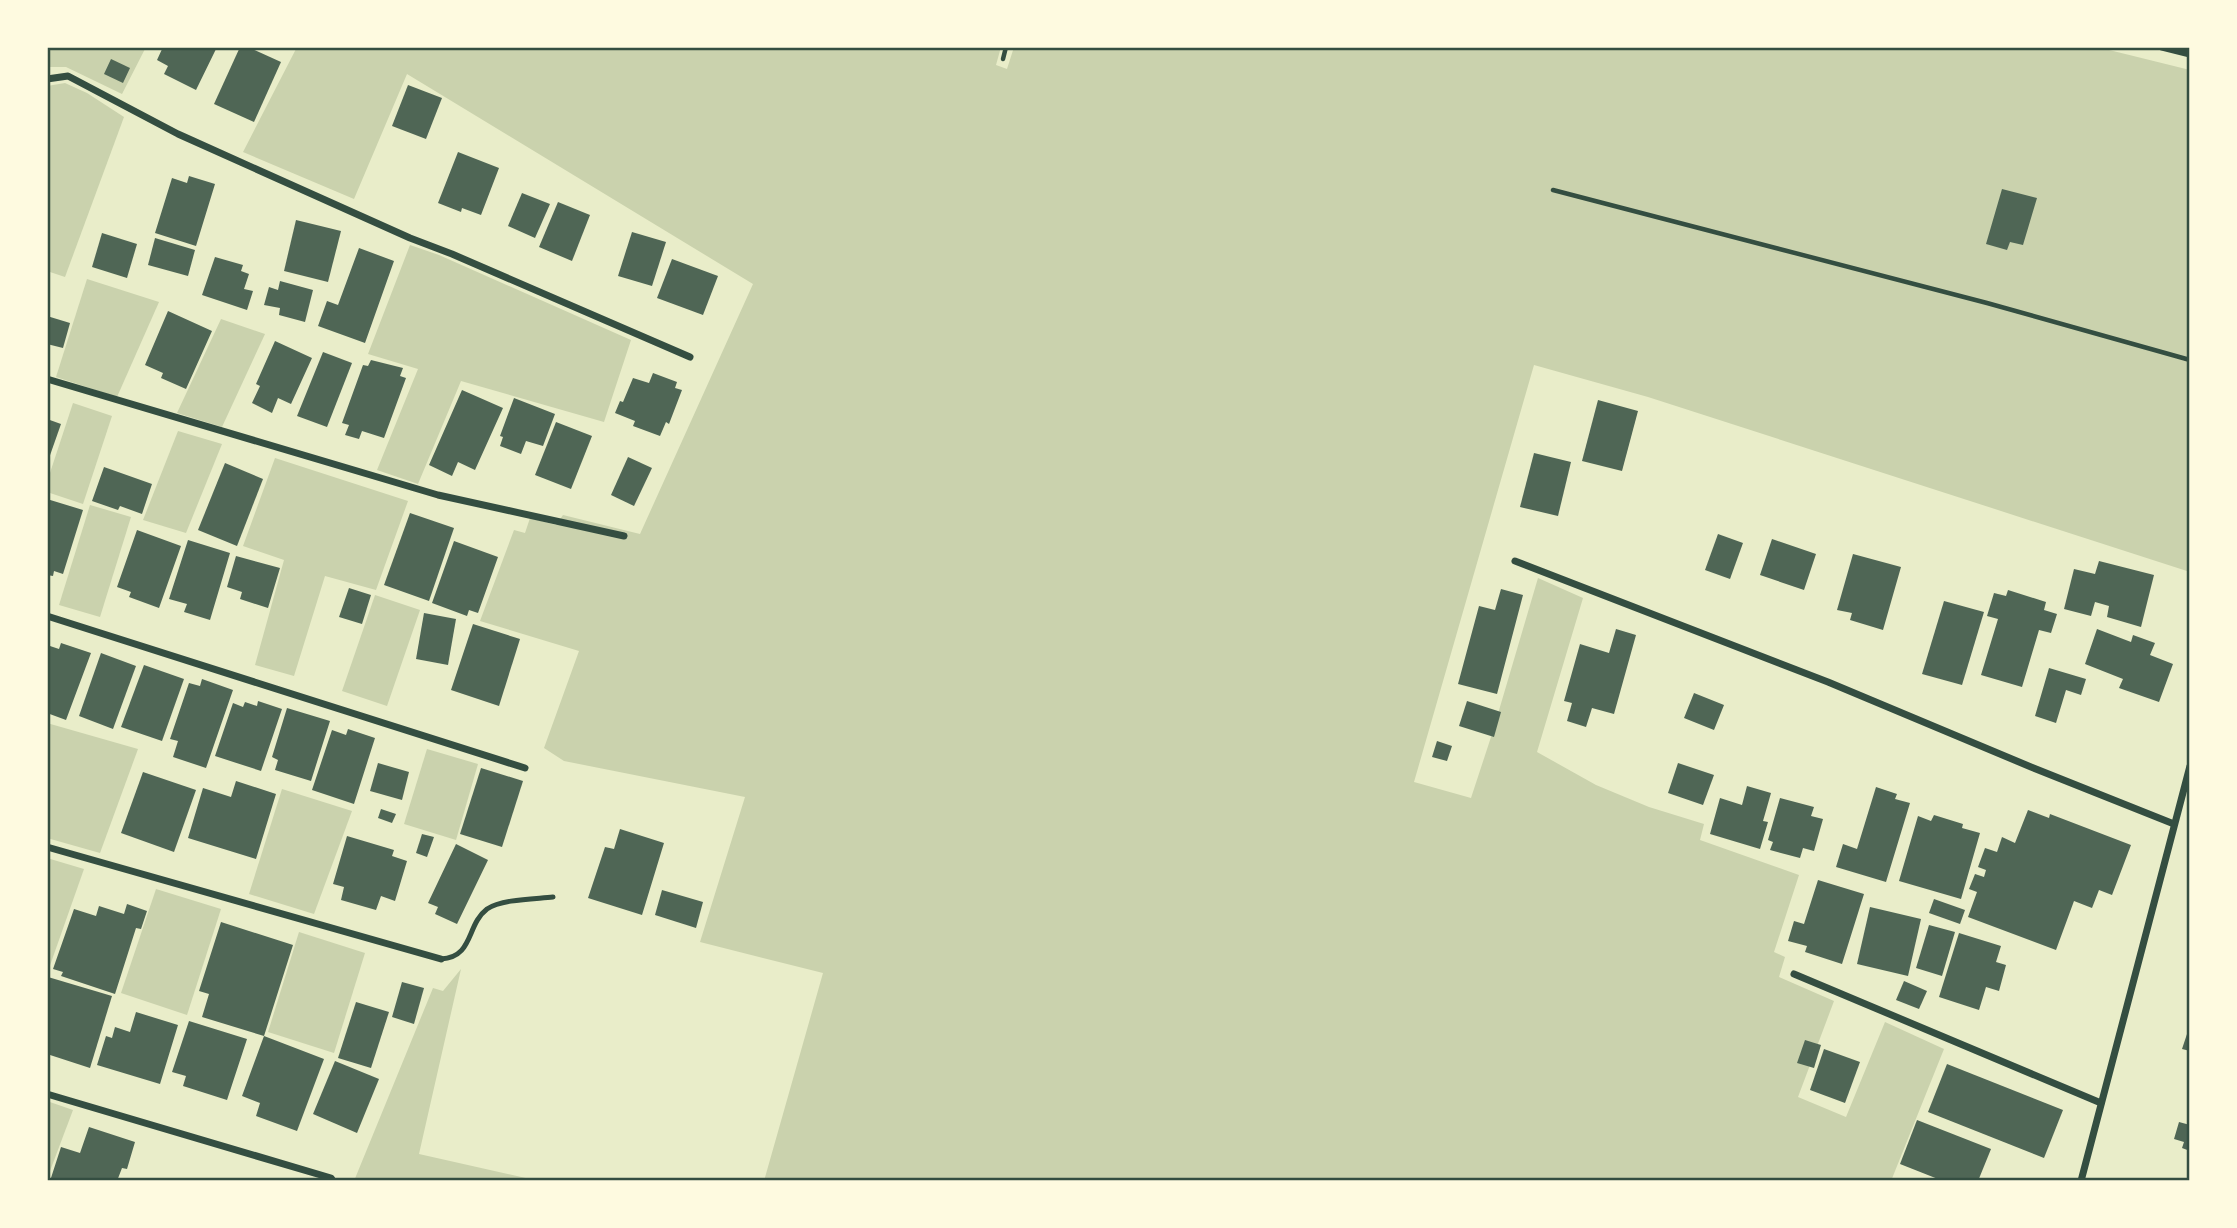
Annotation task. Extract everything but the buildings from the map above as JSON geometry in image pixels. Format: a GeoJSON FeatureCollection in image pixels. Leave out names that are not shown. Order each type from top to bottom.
{"type":"FeatureCollection","features":[{"type":"Feature","properties":{"kind":"street"},"geometry":{"type":"LineString","coordinates":[[2162,47],[2190,54]]}},
{"type":"Feature","properties":{"kind":"street"},"geometry":{"type":"LineString","coordinates":[[47,79],[68,76],[178,134],[410,238],[690,357]]}},
{"type":"Feature","properties":{"kind":"street"},"geometry":{"type":"LineString","coordinates":[[47,379],[438,495],[624,536]]}},
{"type":"Feature","properties":{"kind":"street"},"geometry":{"type":"LineString","coordinates":[[1515,561],[1828,682],[2174,824]]}},
{"type":"Feature","properties":{"kind":"street"},"geometry":{"type":"LineString","coordinates":[[47,616],[525,768]]}},
{"type":"Feature","properties":{"kind":"street"},"geometry":{"type":"LineString","coordinates":[[2081,1181],[2190,765]]}},
{"type":"Feature","properties":{"kind":"street"},"geometry":{"type":"LineString","coordinates":[[47,847],[441,959]]}},
{"type":"Feature","properties":{"kind":"street"},"geometry":{"type":"LineString","coordinates":[[1794,974],[2101,1103]]}},
{"type":"Feature","properties":{"kind":"street"},"geometry":{"type":"LineString","coordinates":[[47,1094],[331,1178],[333,1181]]}},
{"type":"Feature","properties":{"kind":"lane"},"geometry":{"type":"LineString","coordinates":[[441,959],[452,958],[461,952],[481,915],[489,908],[498,904],[553,897]]}},
{"type":"Feature","properties":{"kind":"path"},"geometry":{"type":"LineString","coordinates":[[1003,59],[1006,47]]}},
{"type":"Feature","properties":{"kind":"path"},"geometry":{"type":"LineString","coordinates":[[1553,190],[1987,303],[2190,360]]}},
{"type":"Feature","properties":{"kind":"green space"},"geometry":{"type":"Polygon","coordinates":[[[47,47],[146,47],[122,94],[66,67],[47,67],[47,47]]]}},
{"type":"Feature","properties":{"kind":"green space"},"geometry":{"type":"Polygon","coordinates":[[[297,47],[1001,47],[996,65],[1007,69],[1014,47],[2097,47],[2190,70],[2190,572],[1648,397],[1534,365],[1414,782],[1471,798],[1538,578],[1583,598],[1537,752],[1596,785],[1649,807],[1704,824],[1700,840],[1799,875],[1774,952],[1785,957],[1779,977],[1834,1001],[1798,1097],[1846,1117],[1885,1022],[1944,1049],[1891,1181],[764,1181],[823,973],[700,942],[745,797],[564,761],[544,748],[579,651],[480,621],[514,530],[525,533],[530,518],[556,525],[563,515],[640,534],[753,284],[407,74],[354,199],[243,152],[297,47]]]}},
{"type":"Feature","properties":{"kind":"green space"},"geometry":{"type":"Polygon","coordinates":[[[65,83],[87,93],[124,117],[65,277],[47,271],[47,86],[65,83]]]}},
{"type":"Feature","properties":{"kind":"green space"},"geometry":{"type":"Polygon","coordinates":[[[410,245],[439,255],[631,340],[604,422],[461,381],[418,484],[377,470],[418,369],[368,354],[410,245]]]}},
{"type":"Feature","properties":{"kind":"green space"},"geometry":{"type":"Polygon","coordinates":[[[87,279],[159,302],[117,397],[56,377],[87,279]]]}},
{"type":"Feature","properties":{"kind":"green space"},"geometry":{"type":"Polygon","coordinates":[[[221,319],[265,334],[222,427],[177,413],[221,319]]]}},
{"type":"Feature","properties":{"kind":"green space"},"geometry":{"type":"Polygon","coordinates":[[[73,403],[112,416],[83,504],[47,492],[47,482],[73,403]]]}},
{"type":"Feature","properties":{"kind":"green space"},"geometry":{"type":"Polygon","coordinates":[[[178,431],[222,444],[186,533],[143,520],[178,431]]]}},
{"type":"Feature","properties":{"kind":"green space"},"geometry":{"type":"Polygon","coordinates":[[[275,458],[408,501],[376,590],[325,576],[294,676],[255,665],[284,560],[243,546],[275,458]]]}},
{"type":"Feature","properties":{"kind":"green space"},"geometry":{"type":"Polygon","coordinates":[[[90,505],[131,517],[100,617],[59,605],[90,505]]]}},
{"type":"Feature","properties":{"kind":"green space"},"geometry":{"type":"Polygon","coordinates":[[[375,595],[420,610],[387,706],[342,691],[375,595]]]}},
{"type":"Feature","properties":{"kind":"green space"},"geometry":{"type":"Polygon","coordinates":[[[47,723],[138,749],[100,853],[47,838],[47,723]]]}},
{"type":"Feature","properties":{"kind":"green space"},"geometry":{"type":"Polygon","coordinates":[[[427,749],[478,764],[456,840],[404,824],[427,749]]]}},
{"type":"Feature","properties":{"kind":"green space"},"geometry":{"type":"Polygon","coordinates":[[[282,789],[352,811],[314,914],[249,894],[282,789]]]}},
{"type":"Feature","properties":{"kind":"green space"},"geometry":{"type":"Polygon","coordinates":[[[47,858],[84,869],[47,974],[47,858]]]}},
{"type":"Feature","properties":{"kind":"green space"},"geometry":{"type":"Polygon","coordinates":[[[156,889],[221,909],[187,1015],[121,993],[156,889]]]}},
{"type":"Feature","properties":{"kind":"green space"},"geometry":{"type":"Polygon","coordinates":[[[299,932],[365,953],[334,1053],[268,1032],[299,932]]]}},
{"type":"Feature","properties":{"kind":"green space"},"geometry":{"type":"Polygon","coordinates":[[[461,969],[419,1154],[539,1181],[354,1181],[433,988],[443,991],[461,969]]]}},
{"type":"Feature","properties":{"kind":"green space"},"geometry":{"type":"Polygon","coordinates":[[[47,1101],[73,1110],[47,1179],[47,1101]]]}}]}
